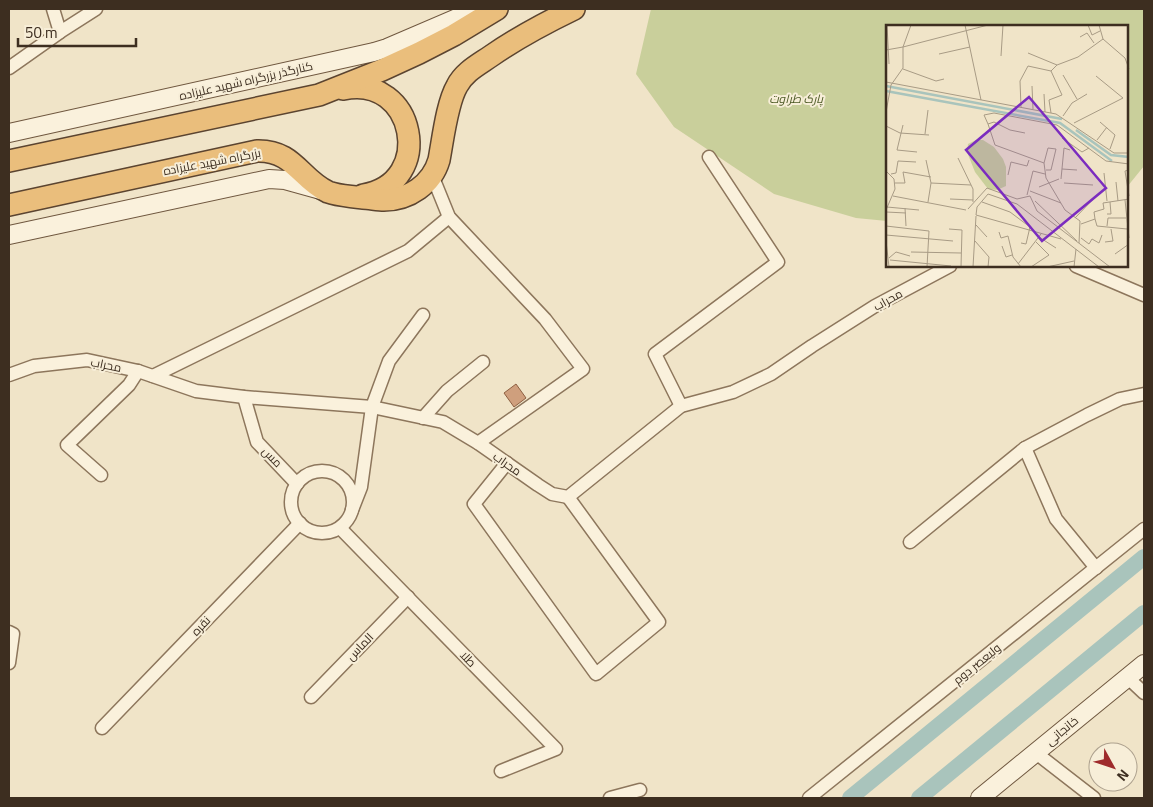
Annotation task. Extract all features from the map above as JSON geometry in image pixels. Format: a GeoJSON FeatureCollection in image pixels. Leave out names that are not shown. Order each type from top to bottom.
{"type":"FeatureCollection","features":[{"type":"Feature","properties":{"kind":"highway"},"geometry":{"type":"LineString","coordinates":[[319,95],[419,53],[454,35],[497,9]]}},
{"type":"Feature","properties":{"kind":"highway","name":"بزرگراه شهید علیزاده"},"geometry":{"type":"LineString","coordinates":[[9,205],[257,151],[266,151],[283,156],[321,188],[345,196],[385,200],[403,197],[419,189],[432,175],[439,160],[452,98],[457,85],[468,71],[550,20],[574,9]]}},
{"type":"Feature","properties":{"kind":"highway"},"geometry":{"type":"LineString","coordinates":[[9,161],[348,88],[370,90],[383,95],[399,110],[406,122],[409,135],[409,152],[400,173],[391,183],[367,195],[345,196]]}},
{"type":"Feature","properties":{"kind":"main road","name":"کنارگذر بزرگراه شهید علیزاده"},"geometry":{"type":"LineString","coordinates":[[9,133],[374,52],[478,9]]}},
{"type":"Feature","properties":{"kind":"main road"},"geometry":{"type":"LineString","coordinates":[[9,235],[269,179],[285,180],[345,196]]}},
{"type":"Feature","properties":{"kind":"main road","name":"خانجانی"},"geometry":{"type":"LineString","coordinates":[[980,798],[1144,664]]}},
{"type":"Feature","properties":{"kind":"street"},"geometry":{"type":"LineString","coordinates":[[53,9],[60,32]]}},
{"type":"Feature","properties":{"kind":"street"},"geometry":{"type":"LineString","coordinates":[[9,68],[96,9]]}},
{"type":"Feature","properties":{"kind":"street"},"geometry":{"type":"LineString","coordinates":[[682,406],[655,354],[778,262],[709,156]]}},
{"type":"Feature","properties":{"kind":"street"},"geometry":{"type":"LineString","coordinates":[[432,175],[448,217],[545,319],[583,369],[478,443]]}},
{"type":"Feature","properties":{"kind":"street"},"geometry":{"type":"LineString","coordinates":[[153,376],[408,251],[448,217]]}},
{"type":"Feature","properties":{"kind":"street","name":"محراب"},"geometry":{"type":"LineString","coordinates":[[9,375],[34,366],[87,360],[153,376],[196,391],[244,397],[372,407],[443,422],[478,443],[552,494],[568,497],[682,406],[733,392],[771,374],[875,306],[946,268]]}},
{"type":"Feature","properties":{"kind":"street"},"geometry":{"type":"LineString","coordinates":[[1081,268],[1144,295]]}},
{"type":"Feature","properties":{"kind":"street"},"geometry":{"type":"LineString","coordinates":[[352,510],[351,489],[345,480],[328,471],[311,473],[304,477],[297,484],[293,493],[292,504],[294,514],[307,529],[323,533],[340,528],[348,520],[352,510],[361,487],[372,407],[389,361],[423,315]]}},
{"type":"Feature","properties":{"kind":"street"},"geometry":{"type":"LineString","coordinates":[[423,418],[447,391],[483,362]]}},
{"type":"Feature","properties":{"kind":"street"},"geometry":{"type":"LineString","coordinates":[[100,475],[68,446],[129,385],[138,372]]}},
{"type":"Feature","properties":{"kind":"street"},"geometry":{"type":"LineString","coordinates":[[910,542],[1025,448],[1120,399],[1144,394]]}},
{"type":"Feature","properties":{"kind":"street","name":"مس"},"geometry":{"type":"LineString","coordinates":[[244,397],[257,442],[297,484]]}},
{"type":"Feature","properties":{"kind":"street"},"geometry":{"type":"LineString","coordinates":[[1025,448],[1056,519],[1096,568]]}},
{"type":"Feature","properties":{"kind":"street"},"geometry":{"type":"LineString","coordinates":[[507,463],[474,504],[596,674],[660,622],[568,497]]}},
{"type":"Feature","properties":{"kind":"street","name":"نقره"},"geometry":{"type":"LineString","coordinates":[[102,728],[300,523]]}},
{"type":"Feature","properties":{"kind":"street","name":"طلا"},"geometry":{"type":"LineString","coordinates":[[340,528],[556,749],[501,771]]}},
{"type":"Feature","properties":{"kind":"street","name":"ولیعصر دوم"},"geometry":{"type":"LineString","coordinates":[[809,798],[1144,529]]}},
{"type":"Feature","properties":{"kind":"street","name":"الماس"},"geometry":{"type":"LineString","coordinates":[[311,697],[408,597]]}},
{"type":"Feature","properties":{"kind":"street"},"geometry":{"type":"LineString","coordinates":[[9,632],[13,634],[9,663]]}},
{"type":"Feature","properties":{"kind":"street"},"geometry":{"type":"LineString","coordinates":[[1127,678],[1144,693]]}},
{"type":"Feature","properties":{"kind":"street"},"geometry":{"type":"LineString","coordinates":[[1036,753],[1094,798]]}},
{"type":"Feature","properties":{"kind":"street"},"geometry":{"type":"LineString","coordinates":[[610,798],[640,790]]}},
{"type":"Feature","properties":{"kind":"green space","name":"پارک طراوت"},"geometry":{"type":"Polygon","coordinates":[[[651,9],[1144,9],[1144,166],[1128,186],[1128,25],[886,25],[886,221],[856,218],[774,194],[674,127],[636,74],[651,9]]]}},
{"type":"Feature","properties":{"kind":"building"},"geometry":{"type":"Polygon","coordinates":[[[516,384],[526,398],[514,407],[504,393],[516,384]]]}},
{"type":"Feature","properties":{"kind":"waterway"},"geometry":{"type":"LineString","coordinates":[[850,798],[1144,557]]}},
{"type":"Feature","properties":{"kind":"waterway"},"geometry":{"type":"LineString","coordinates":[[919,798],[1144,613]]}}]}
